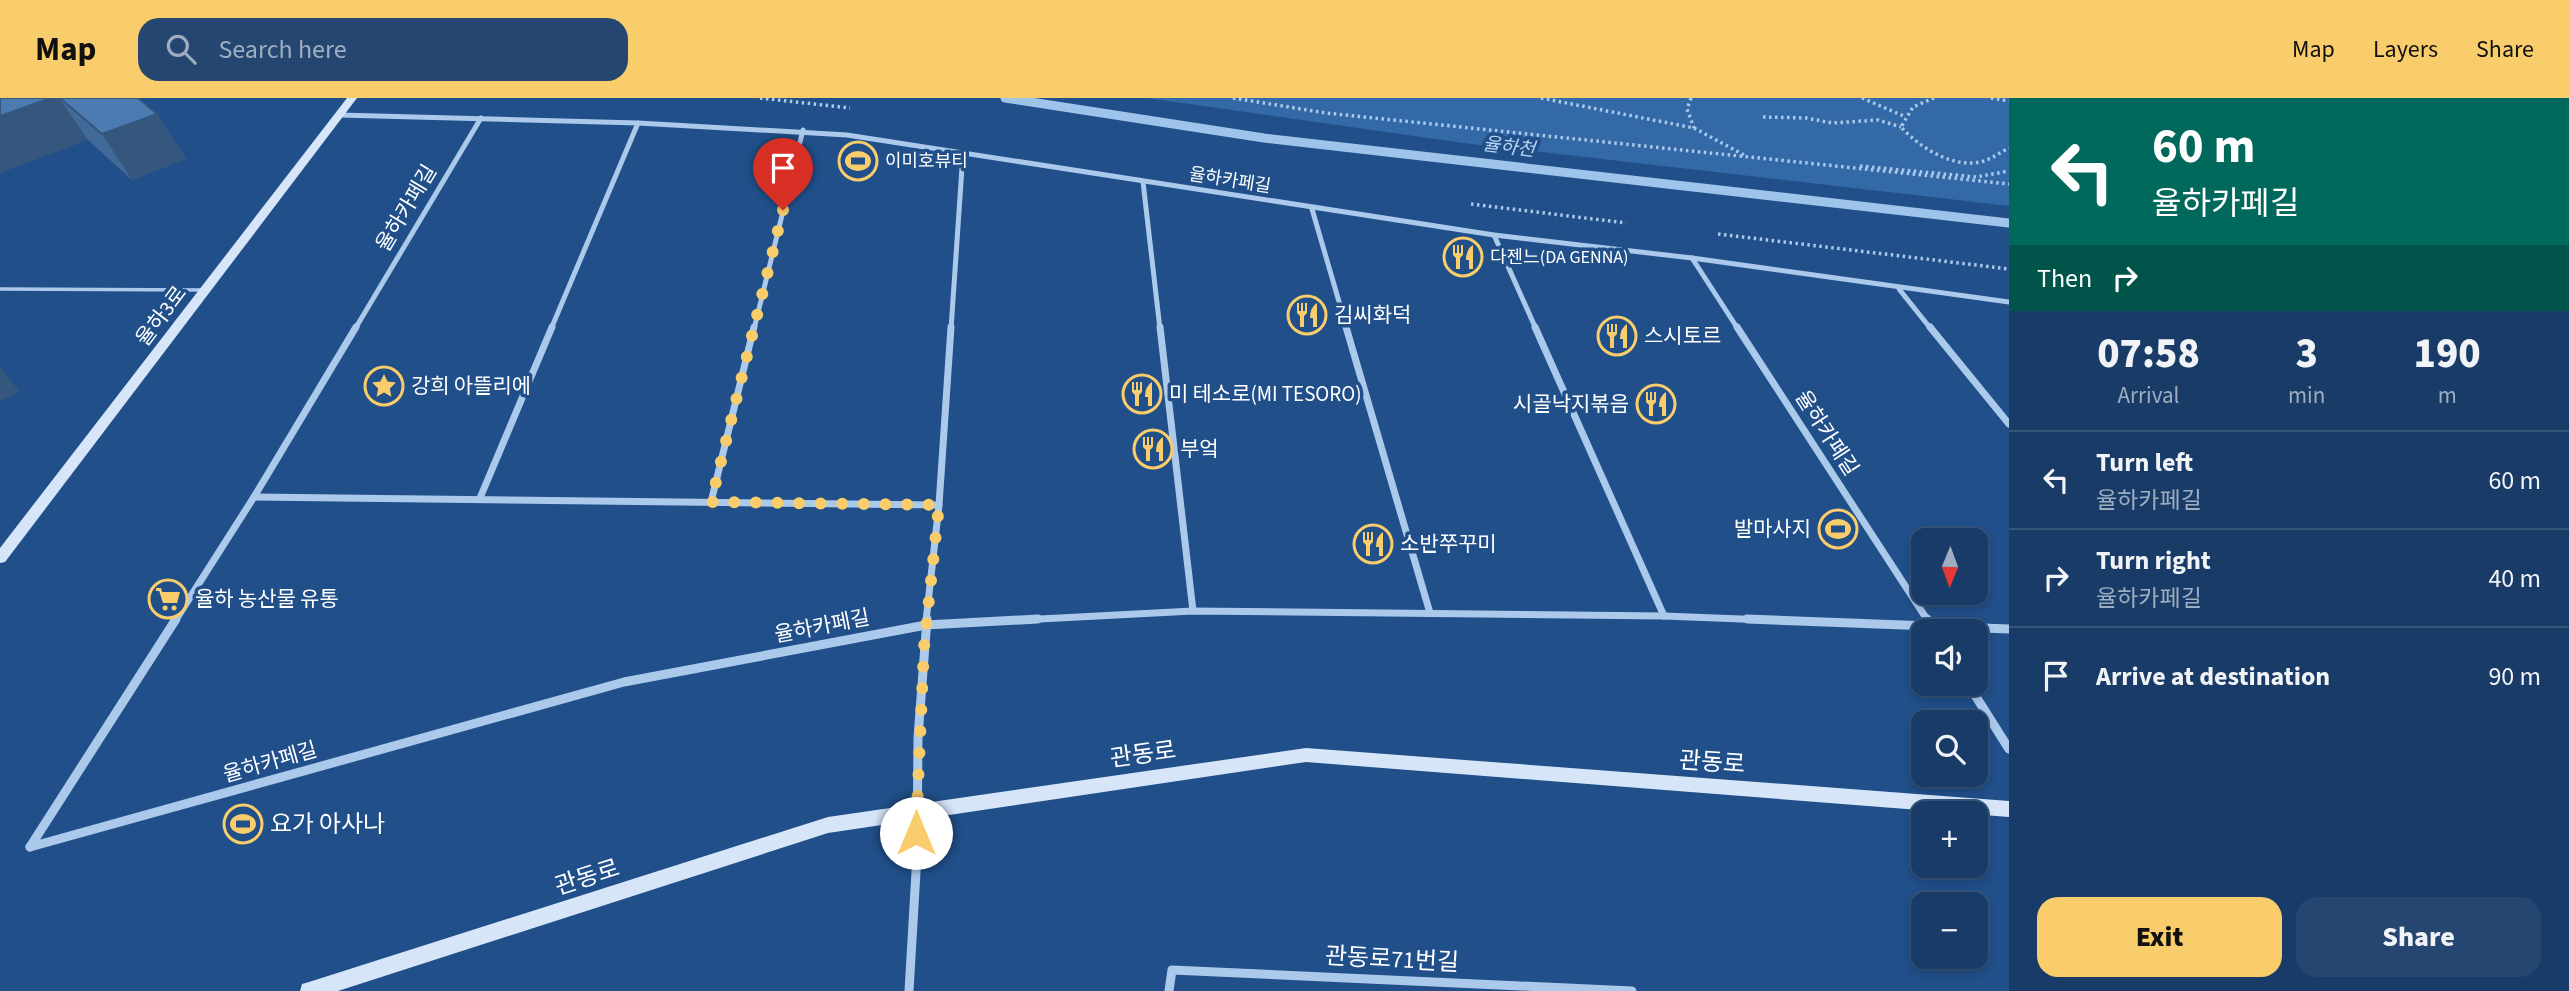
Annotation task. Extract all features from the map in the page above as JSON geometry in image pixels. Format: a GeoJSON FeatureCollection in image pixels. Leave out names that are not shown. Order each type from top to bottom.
{"type":"FeatureCollection","features":[{"type":"Feature","properties":{"kind":"street","name":"율하3로"},"geometry":{"type":"LineString","coordinates":[[0,558],[352,98]]}},
{"type":"Feature","properties":{"kind":"street","name":"율하카페길"},"geometry":{"type":"LineString","coordinates":[[339,115],[803,130],[1493,235],[1692,258],[1898,289],[2009,302]]}},
{"type":"Feature","properties":{"kind":"street","name":"율하카페길"},"geometry":{"type":"LineString","coordinates":[[481,118],[254,497],[30,846],[624,682],[926,625]]}},
{"type":"Feature","properties":{"kind":"street"},"geometry":{"type":"LineString","coordinates":[[480,498],[638,123]]}},
{"type":"Feature","properties":{"kind":"street"},"geometry":{"type":"LineString","coordinates":[[711,502],[803,130]]}},
{"type":"Feature","properties":{"kind":"street"},"geometry":{"type":"LineString","coordinates":[[909,991],[926,625],[939,505],[963,153]]}},
{"type":"Feature","properties":{"kind":"street"},"geometry":{"type":"LineString","coordinates":[[1143,182],[1193,611]]}},
{"type":"Feature","properties":{"kind":"street"},"geometry":{"type":"LineString","coordinates":[[1312,209],[1430,613]]}},
{"type":"Feature","properties":{"kind":"street"},"geometry":{"type":"LineString","coordinates":[[1493,235],[1664,615]]}},
{"type":"Feature","properties":{"kind":"street","name":"율하카페길"},"geometry":{"type":"LineString","coordinates":[[1692,258],[1927,619]]}},
{"type":"Feature","properties":{"kind":"street"},"geometry":{"type":"LineString","coordinates":[[1898,289],[2009,424]]}},
{"type":"Feature","properties":{"kind":"street"},"geometry":{"type":"LineString","coordinates":[[254,497],[939,505]]}},
{"type":"Feature","properties":{"kind":"street"},"geometry":{"type":"LineString","coordinates":[[926,625],[1193,611],[1664,615],[1911,628]]}},
{"type":"Feature","properties":{"kind":"street"},"geometry":{"type":"LineString","coordinates":[[1988,629],[2009,629]]}},
{"type":"Feature","properties":{"kind":"street"},"geometry":{"type":"LineString","coordinates":[[1976,696],[2009,748]]}},
{"type":"Feature","properties":{"kind":"street","name":"관동로"},"geometry":{"type":"LineString","coordinates":[[309,991],[828,825],[1306,755],[2009,809]]}},
{"type":"Feature","properties":{"kind":"street","name":"관동로71번길"},"geometry":{"type":"LineString","coordinates":[[1169,991],[1172,970],[1632,991]]}},
{"type":"Feature","properties":{"kind":"lane"},"geometry":{"type":"LineString","coordinates":[[0,289],[205,290]]}},
{"type":"Feature","properties":{"kind":"path"},"geometry":{"type":"LineString","coordinates":[[760,98],[853,108]]}},
{"type":"Feature","properties":{"kind":"path"},"geometry":{"type":"LineString","coordinates":[[1233,98],[1326,113],[2009,184]]}},
{"type":"Feature","properties":{"kind":"path"},"geometry":{"type":"LineString","coordinates":[[1541,98],[1694,128],[1744,155],[1976,177],[2009,171]]}},
{"type":"Feature","properties":{"kind":"path"},"geometry":{"type":"LineString","coordinates":[[1691,98],[1687,109],[1694,128]]}},
{"type":"Feature","properties":{"kind":"path"},"geometry":{"type":"LineString","coordinates":[[1862,98],[1879,108],[1906,117]]}},
{"type":"Feature","properties":{"kind":"path"},"geometry":{"type":"LineString","coordinates":[[1901,127],[1912,106],[1921,99],[1934,98]]}},
{"type":"Feature","properties":{"kind":"path"},"geometry":{"type":"LineString","coordinates":[[1991,98],[2009,101]]}},
{"type":"Feature","properties":{"kind":"path"},"geometry":{"type":"LineString","coordinates":[[1763,117],[1806,118],[1832,123],[1878,120],[1901,127],[1935,152],[1964,162],[1981,162],[2009,148]]}},
{"type":"Feature","properties":{"kind":"path"},"geometry":{"type":"LineString","coordinates":[[1464,203],[1627,223]]}},
{"type":"Feature","properties":{"kind":"path"},"geometry":{"type":"LineString","coordinates":[[1709,233],[2009,269]]}},
{"type":"Feature","properties":{"kind":"shaded area"},"geometry":{"type":"Polygon","coordinates":[[[1147,98],[2009,98],[2009,206],[1463,143],[1147,98]]]}},
{"type":"Feature","properties":{"kind":"building"},"geometry":{"type":"Polygon","coordinates":[[[0,98],[51,98],[0,116],[0,98]]]}},
{"type":"Feature","properties":{"kind":"building"},"geometry":{"type":"Polygon","coordinates":[[[60,98],[138,98],[157,114],[102,134],[60,98]]]}},
{"type":"Feature","properties":{"kind":"waterway","name":"율하천"},"geometry":{"type":"LineString","coordinates":[[1005,98],[1264,138],[2009,223]]}},
{"type":"Feature","properties":{"kind":"place","name":"이미호뷰티"},"geometry":{"type":"Point","coordinates":[858,161]}},
{"type":"Feature","properties":{"kind":"place","name":"다젠느(DA GENNA)"},"geometry":{"type":"Point","coordinates":[1463,257]}},
{"type":"Feature","properties":{"kind":"place","name":"김씨화덕"},"geometry":{"type":"Point","coordinates":[1307,315]}},
{"type":"Feature","properties":{"kind":"place","name":"스시토르"},"geometry":{"type":"Point","coordinates":[1617,336]}},
{"type":"Feature","properties":{"kind":"place","name":"강희 아뜰리에"},"geometry":{"type":"Point","coordinates":[384,386]}},
{"type":"Feature","properties":{"kind":"place","name":"미 테소로(MI TESORO)"},"geometry":{"type":"Point","coordinates":[1142,394]}},
{"type":"Feature","properties":{"kind":"place","name":"시골낙지볶음"},"geometry":{"type":"Point","coordinates":[1656,404]}},
{"type":"Feature","properties":{"kind":"place","name":"부엌"},"geometry":{"type":"Point","coordinates":[1153,449]}},
{"type":"Feature","properties":{"kind":"place","name":"발마사지"},"geometry":{"type":"Point","coordinates":[1838,529]}},
{"type":"Feature","properties":{"kind":"place","name":"소반쭈꾸미"},"geometry":{"type":"Point","coordinates":[1373,544]}},
{"type":"Feature","properties":{"kind":"place","name":"율하 농산물 유통"},"geometry":{"type":"Point","coordinates":[168,599]}},
{"type":"Feature","properties":{"kind":"place","name":"요가 아사나"},"geometry":{"type":"Point","coordinates":[243,824]}},
{"type":"Feature","properties":{"kind":"route"},"geometry":{"type":"LineString","coordinates":[[783,210],[711,502],[939,505],[924,647],[918,737],[916,833]]}}]}
